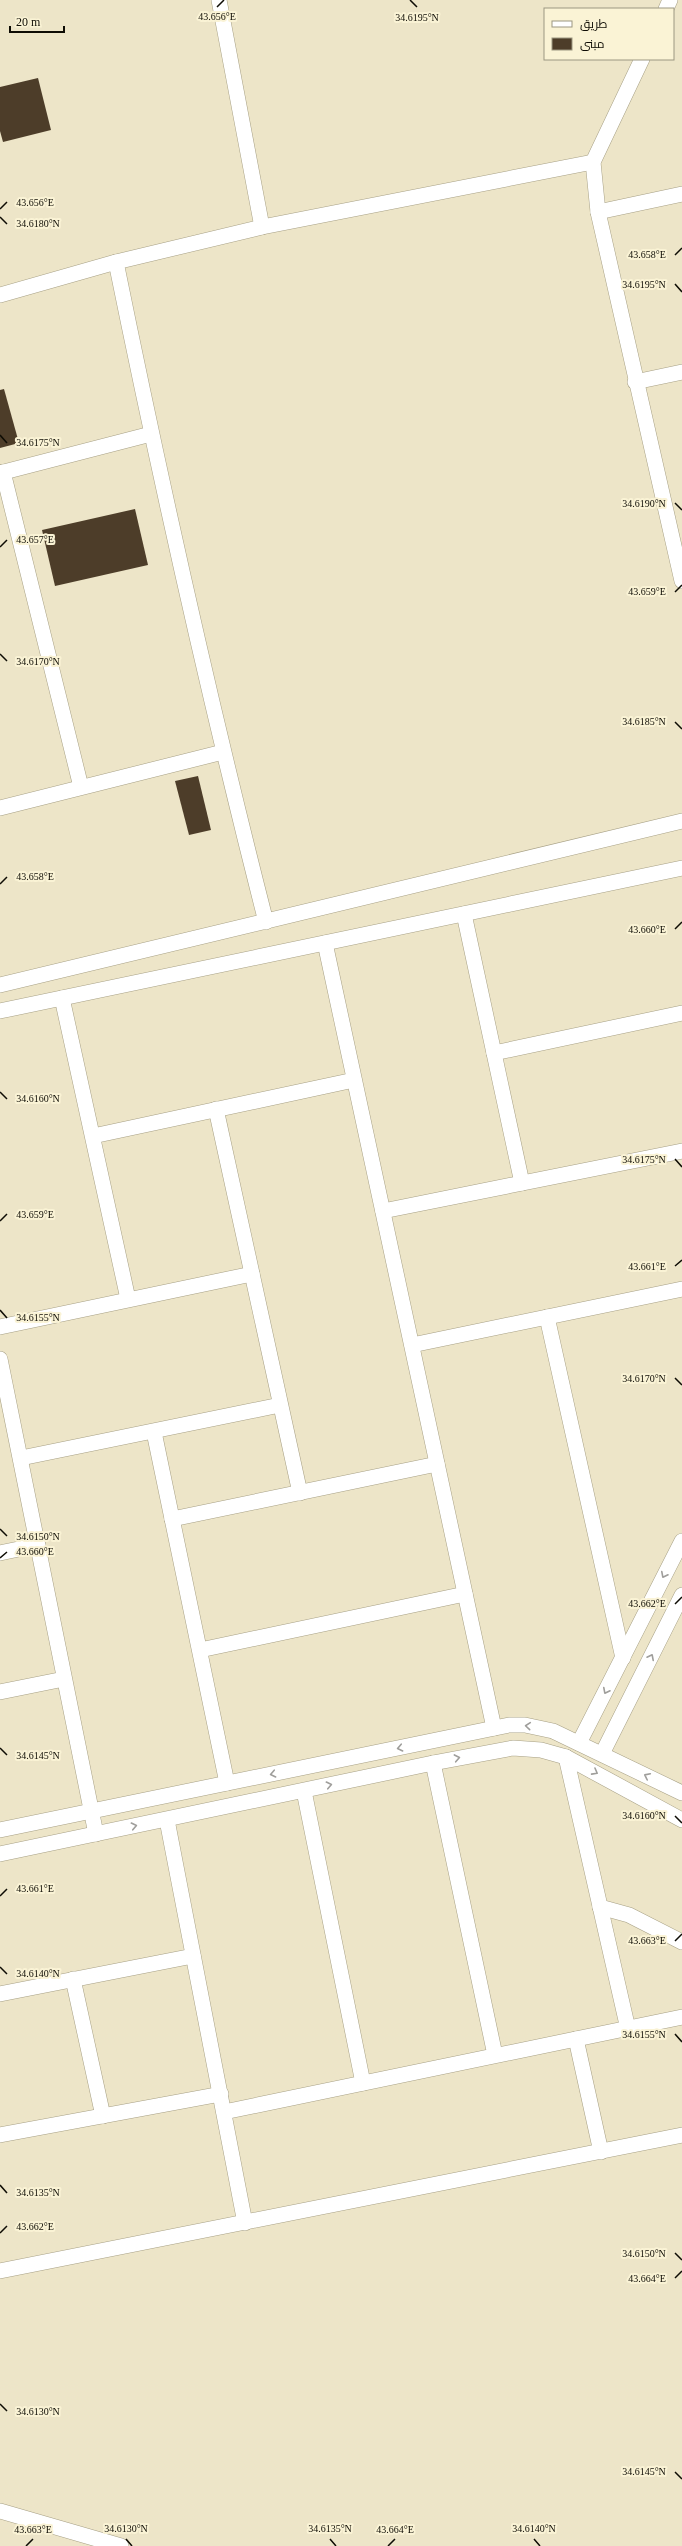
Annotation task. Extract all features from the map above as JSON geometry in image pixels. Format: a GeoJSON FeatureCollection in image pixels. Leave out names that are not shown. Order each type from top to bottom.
{"type":"FeatureCollection","features":[{"type":"Feature","properties":{"kind":"street"},"geometry":{"type":"LineString","coordinates":[[219,0],[262,227]]}},
{"type":"Feature","properties":{"kind":"street"},"geometry":{"type":"LineString","coordinates":[[642,60],[593,162],[598,212],[635,382],[667,508],[682,581]]}},
{"type":"Feature","properties":{"kind":"street"},"geometry":{"type":"LineString","coordinates":[[0,295],[116,262],[262,227],[593,162]]}},
{"type":"Feature","properties":{"kind":"street"},"geometry":{"type":"LineString","coordinates":[[598,212],[682,194]]}},
{"type":"Feature","properties":{"kind":"street"},"geometry":{"type":"LineString","coordinates":[[116,262],[151,434],[222,752],[266,922]]}},
{"type":"Feature","properties":{"kind":"street"},"geometry":{"type":"LineString","coordinates":[[635,382],[682,372]]}},
{"type":"Feature","properties":{"kind":"street"},"geometry":{"type":"LineString","coordinates":[[81,787],[1,472],[151,434]]}},
{"type":"Feature","properties":{"kind":"street"},"geometry":{"type":"LineString","coordinates":[[0,808],[222,752]]}},
{"type":"Feature","properties":{"kind":"street"},"geometry":{"type":"LineString","coordinates":[[0,985],[682,821]]}},
{"type":"Feature","properties":{"kind":"street"},"geometry":{"type":"LineString","coordinates":[[0,1012],[682,868]]}},
{"type":"Feature","properties":{"kind":"street"},"geometry":{"type":"LineString","coordinates":[[464,914],[522,1183]]}},
{"type":"Feature","properties":{"kind":"street"},"geometry":{"type":"LineString","coordinates":[[325,943],[494,1728]]}},
{"type":"Feature","properties":{"kind":"street"},"geometry":{"type":"LineString","coordinates":[[62,998],[128,1299]]}},
{"type":"Feature","properties":{"kind":"street"},"geometry":{"type":"LineString","coordinates":[[494,1053],[682,1013]]}},
{"type":"Feature","properties":{"kind":"street"},"geometry":{"type":"LineString","coordinates":[[93,1136],[354,1080]]}},
{"type":"Feature","properties":{"kind":"street"},"geometry":{"type":"LineString","coordinates":[[216,1109],[300,1493]]}},
{"type":"Feature","properties":{"kind":"street"},"geometry":{"type":"LineString","coordinates":[[383,1211],[682,1151]]}},
{"type":"Feature","properties":{"kind":"street"},"geometry":{"type":"LineString","coordinates":[[0,1327],[252,1274]]}},
{"type":"Feature","properties":{"kind":"street"},"geometry":{"type":"LineString","coordinates":[[412,1345],[546,1317],[681,1294]]}},
{"type":"Feature","properties":{"kind":"street"},"geometry":{"type":"LineString","coordinates":[[546,1317],[623,1658]]}},
{"type":"Feature","properties":{"kind":"street"},"geometry":{"type":"LineString","coordinates":[[0,1360],[6,1415],[21,1458],[90,1811],[96,1834]]}},
{"type":"Feature","properties":{"kind":"street"},"geometry":{"type":"LineString","coordinates":[[21,1458],[280,1405]]}},
{"type":"Feature","properties":{"kind":"street"},"geometry":{"type":"LineString","coordinates":[[154,1432],[227,1783]]}},
{"type":"Feature","properties":{"kind":"street"},"geometry":{"type":"LineString","coordinates":[[172,1518],[437,1464]]}},
{"type":"Feature","properties":{"kind":"street"},"geometry":{"type":"LineString","coordinates":[[579,1743],[682,1541]]}},
{"type":"Feature","properties":{"kind":"street"},"geometry":{"type":"LineString","coordinates":[[0,1553],[38,1545]]}},
{"type":"Feature","properties":{"kind":"street"},"geometry":{"type":"LineString","coordinates":[[200,1650],[465,1594]]}},
{"type":"Feature","properties":{"kind":"street"},"geometry":{"type":"LineString","coordinates":[[602,1754],[682,1595]]}},
{"type":"Feature","properties":{"kind":"street"},"geometry":{"type":"LineString","coordinates":[[0,1692],[64,1679]]}},
{"type":"Feature","properties":{"kind":"street"},"geometry":{"type":"LineString","coordinates":[[0,1830],[494,1728],[517,1725],[540,1727],[579,1743],[682,1793]]}},
{"type":"Feature","properties":{"kind":"street"},"geometry":{"type":"LineString","coordinates":[[0,1854],[433,1763],[513,1748],[541,1750],[566,1757],[682,1820]]}},
{"type":"Feature","properties":{"kind":"street"},"geometry":{"type":"LineString","coordinates":[[566,1757],[628,2029]]}},
{"type":"Feature","properties":{"kind":"street"},"geometry":{"type":"LineString","coordinates":[[433,1763],[496,2055]]}},
{"type":"Feature","properties":{"kind":"street"},"geometry":{"type":"LineString","coordinates":[[304,1791],[363,2083]]}},
{"type":"Feature","properties":{"kind":"street"},"geometry":{"type":"LineString","coordinates":[[166,1820],[221,2094],[245,2223]]}},
{"type":"Feature","properties":{"kind":"street"},"geometry":{"type":"LineString","coordinates":[[600,1907],[630,1915],[682,1942]]}},
{"type":"Feature","properties":{"kind":"street"},"geometry":{"type":"LineString","coordinates":[[0,1994],[193,1956]]}},
{"type":"Feature","properties":{"kind":"street"},"geometry":{"type":"LineString","coordinates":[[73,1979],[103,2116]]}},
{"type":"Feature","properties":{"kind":"street"},"geometry":{"type":"LineString","coordinates":[[224,2112],[682,2018]]}},
{"type":"Feature","properties":{"kind":"street"},"geometry":{"type":"LineString","coordinates":[[576,2039],[601,2152]]}},
{"type":"Feature","properties":{"kind":"street"},"geometry":{"type":"LineString","coordinates":[[0,2135],[221,2094]]}},
{"type":"Feature","properties":{"kind":"street"},"geometry":{"type":"LineString","coordinates":[[0,2271],[682,2135]]}},
{"type":"Feature","properties":{"kind":"street"},"geometry":{"type":"LineString","coordinates":[[0,2511],[121,2546]]}},
{"type":"Feature","properties":{"kind":"building"},"geometry":{"type":"Polygon","coordinates":[[[38,78],[51,130],[3,142],[0,131],[0,87],[38,78]]]}},
{"type":"Feature","properties":{"kind":"building"},"geometry":{"type":"Polygon","coordinates":[[[4,389],[19,443],[0,448],[0,390],[4,389]]]}},
{"type":"Feature","properties":{"kind":"building"},"geometry":{"type":"Polygon","coordinates":[[[135,509],[148,565],[55,586],[42,530],[135,509]]]}},
{"type":"Feature","properties":{"kind":"building"},"geometry":{"type":"Polygon","coordinates":[[[198,776],[211,830],[189,835],[175,781],[198,776]]]}}]}
